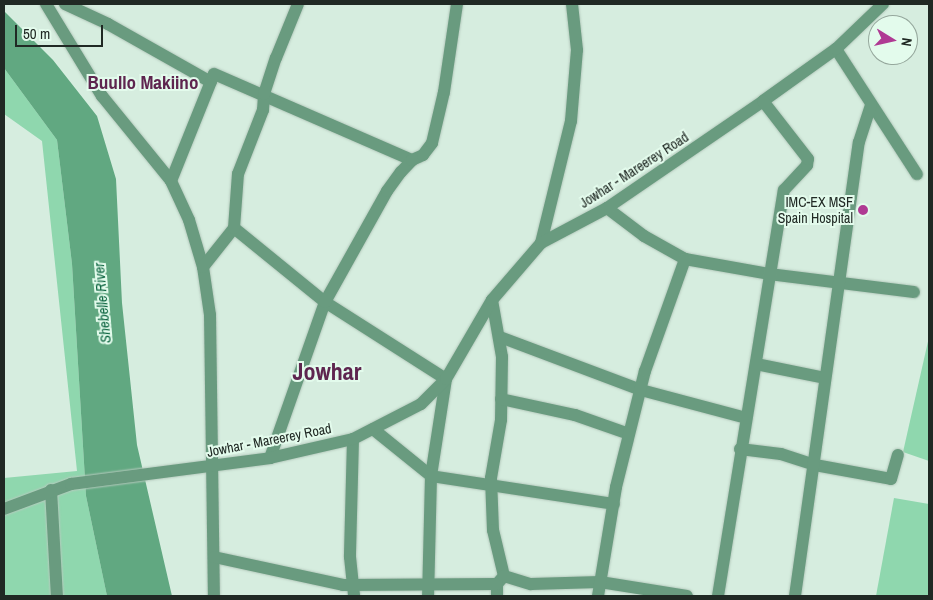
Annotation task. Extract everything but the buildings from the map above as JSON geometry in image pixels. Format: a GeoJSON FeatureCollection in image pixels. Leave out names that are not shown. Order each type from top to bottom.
{"type":"FeatureCollection","features":[{"type":"Feature","properties":{"kind":"street"},"geometry":{"type":"LineString","coordinates":[[46,4],[102,96],[171,181],[190,220],[203,268],[210,315],[209,390],[213,466],[214,596]]}},
{"type":"Feature","properties":{"kind":"street"},"geometry":{"type":"LineString","coordinates":[[65,4],[108,24],[211,82]]}},
{"type":"Feature","properties":{"kind":"street"},"geometry":{"type":"LineString","coordinates":[[203,268],[234,228],[238,174],[263,110],[264,94],[298,4]]}},
{"type":"Feature","properties":{"kind":"street"},"geometry":{"type":"LineString","coordinates":[[270,458],[325,302],[387,191],[412,160],[423,155],[432,144],[444,92],[456,4]]}},
{"type":"Feature","properties":{"kind":"street"},"geometry":{"type":"LineString","coordinates":[[541,243],[571,121],[577,50],[572,4]]}},
{"type":"Feature","properties":{"kind":"street","name":"Jowhar - Mareerey Road"},"geometry":{"type":"LineString","coordinates":[[4,509],[71,484],[154,475],[270,458],[353,439],[421,404],[446,379],[492,300],[541,243],[607,208],[763,101],[836,49],[883,4]]}},
{"type":"Feature","properties":{"kind":"street"},"geometry":{"type":"LineString","coordinates":[[836,49],[871,106],[917,174]]}},
{"type":"Feature","properties":{"kind":"street"},"geometry":{"type":"LineString","coordinates":[[171,181],[214,74],[264,94],[412,160]]}},
{"type":"Feature","properties":{"kind":"street"},"geometry":{"type":"LineString","coordinates":[[718,596],[740,449],[756,364],[784,190],[807,165],[808,159],[763,101]]}},
{"type":"Feature","properties":{"kind":"street"},"geometry":{"type":"LineString","coordinates":[[795,596],[815,465],[825,378],[859,142],[871,106]]}},
{"type":"Feature","properties":{"kind":"street"},"geometry":{"type":"LineString","coordinates":[[607,208],[644,236],[685,259],[769,274],[914,292]]}},
{"type":"Feature","properties":{"kind":"street"},"geometry":{"type":"LineString","coordinates":[[234,228],[325,302],[446,379],[431,476],[428,596]]}},
{"type":"Feature","properties":{"kind":"street"},"geometry":{"type":"LineString","coordinates":[[598,596],[614,504],[629,434],[651,350],[685,259]]}},
{"type":"Feature","properties":{"kind":"street"},"geometry":{"type":"LineString","coordinates":[[492,300],[500,337],[502,399],[491,484],[493,530],[499,585]]}},
{"type":"Feature","properties":{"kind":"street"},"geometry":{"type":"LineString","coordinates":[[500,337],[641,390],[746,418]]}},
{"type":"Feature","properties":{"kind":"street"},"geometry":{"type":"LineString","coordinates":[[756,364],[825,378]]}},
{"type":"Feature","properties":{"kind":"street"},"geometry":{"type":"LineString","coordinates":[[502,399],[575,415],[629,434]]}},
{"type":"Feature","properties":{"kind":"street"},"geometry":{"type":"LineString","coordinates":[[373,429],[431,476],[614,504]]}},
{"type":"Feature","properties":{"kind":"street"},"geometry":{"type":"LineString","coordinates":[[353,439],[350,557],[354,591]]}},
{"type":"Feature","properties":{"kind":"street"},"geometry":{"type":"LineString","coordinates":[[740,449],[781,454],[815,465],[891,478],[898,455]]}},
{"type":"Feature","properties":{"kind":"street"},"geometry":{"type":"LineString","coordinates":[[51,490],[57,596]]}},
{"type":"Feature","properties":{"kind":"street"},"geometry":{"type":"LineString","coordinates":[[214,557],[354,591],[428,582],[499,585],[600,582],[687,596]]}},
{"type":"Feature","properties":{"kind":"shaded area"},"geometry":{"type":"Polygon","coordinates":[[[4,68],[57,140],[72,264],[86,496],[107,596],[4,596],[4,478],[77,471],[42,141],[4,114],[4,68]]]}},
{"type":"Feature","properties":{"kind":"shaded area"},"geometry":{"type":"Polygon","coordinates":[[[929,337],[929,461],[903,452],[929,337]]]}},
{"type":"Feature","properties":{"kind":"shaded area"},"geometry":{"type":"Polygon","coordinates":[[[894,498],[929,504],[929,596],[876,596],[894,498]]]}},
{"type":"Feature","properties":{"kind":"water","name":"Shebelle River"},"geometry":{"type":"Polygon","coordinates":[[[4,11],[53,60],[97,116],[116,179],[122,303],[137,445],[172,596],[107,596],[86,496],[72,264],[57,140],[4,68],[4,11]]]}},
{"type":"Feature","properties":{"kind":"place","name":"IMC-EX MSF Spain Hospital"},"geometry":{"type":"Point","coordinates":[863,210]}},
{"type":"Feature","properties":{"kind":"district","name":"Buullo Makiino"},"geometry":{"type":"Point","coordinates":[143,83]}},
{"type":"Feature","properties":{"kind":"district","name":"Jowhar"},"geometry":{"type":"Point","coordinates":[327,372]}}]}
